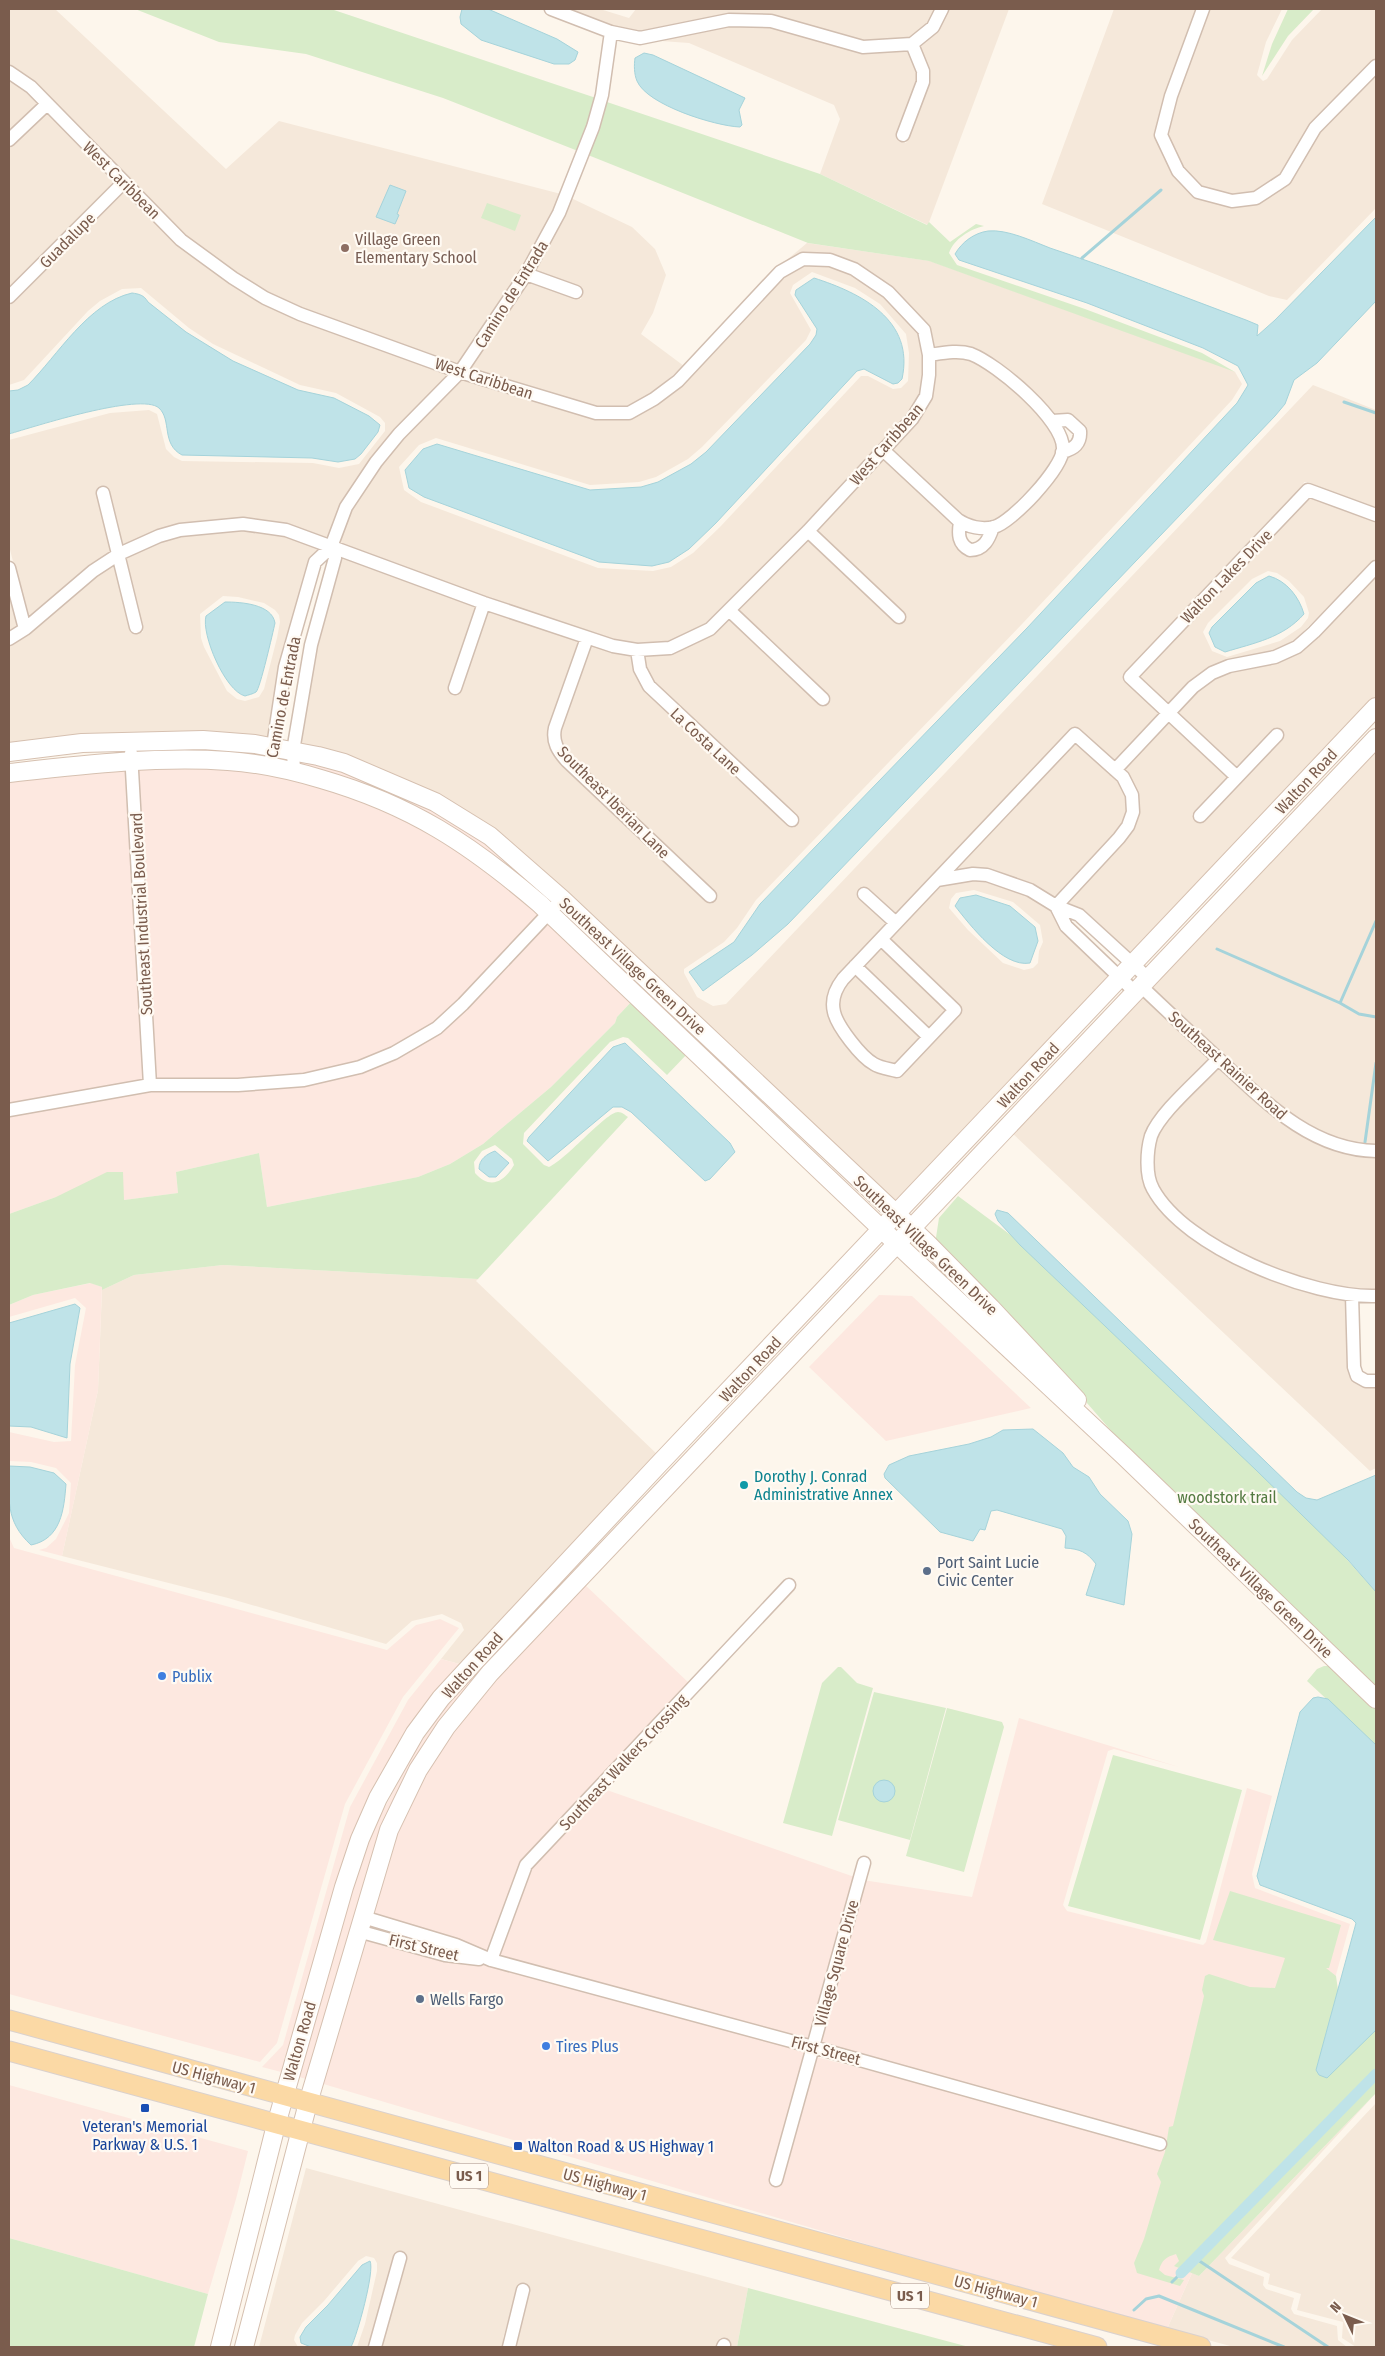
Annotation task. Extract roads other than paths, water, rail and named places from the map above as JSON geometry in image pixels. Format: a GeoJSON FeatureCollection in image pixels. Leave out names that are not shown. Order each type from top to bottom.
{"type":"FeatureCollection","features":[{"type":"Feature","properties":{"kind":"main road","name":"Walton Road"},"geometry":{"type":"LineString","coordinates":[[220,2347],[276,2125],[321,1963],[360,1839],[378,1798],[414,1733],[453,1686],[657,1466],[1376,707]]}},
{"type":"Feature","properties":{"kind":"main road","name":"Walton Road"},"geometry":{"type":"LineString","coordinates":[[244,2347],[308,2103],[389,1830],[418,1770],[446,1727],[490,1673],[1376,738]]}},
{"type":"Feature","properties":{"kind":"main road","name":"Southeast Village Green Drive"},"geometry":{"type":"LineString","coordinates":[[14,752],[82,742],[131,743],[203,740],[274,747],[318,756],[368,772],[435,802],[490,836],[562,899],[911,1228],[1055,1374],[1124,1456]]}},
{"type":"Feature","properties":{"kind":"main road"},"geometry":{"type":"LineString","coordinates":[[14,752],[15,773]]}},
{"type":"Feature","properties":{"kind":"main road","name":"Southeast Village Green Drive"},"geometry":{"type":"LineString","coordinates":[[15,773],[132,762],[228,761],[270,766],[351,788],[388,802],[442,830],[497,868],[549,913],[1124,1456],[1376,1699]]}},
{"type":"Feature","properties":{"kind":"main road"},"geometry":{"type":"LineString","coordinates":[[669,1484],[675,1464],[719,1410],[729,1392]]}},
{"type":"Feature","properties":{"kind":"main road"},"geometry":{"type":"LineString","coordinates":[[599,1558],[608,1534],[650,1486],[657,1466]]}},
{"type":"Feature","properties":{"kind":"main road","name":"US Highway 1"},"geometry":{"type":"LineString","coordinates":[[9,2020],[1201,2347]]}},
{"type":"Feature","properties":{"kind":"main road","name":"US Highway 1"},"geometry":{"type":"LineString","coordinates":[[9,2051],[301,2132],[723,2244],[1097,2347]]}},
{"type":"Feature","properties":{"kind":"main road"},"geometry":{"type":"LineString","coordinates":[[723,2244],[755,2239],[770,2229]]}},
{"type":"Feature","properties":{"kind":"street"},"geometry":{"type":"LineString","coordinates":[[551,9],[611,32],[640,38],[729,20],[771,21],[863,47],[912,44],[933,27],[942,9]]}},
{"type":"Feature","properties":{"kind":"street"},"geometry":{"type":"LineString","coordinates":[[1203,9],[1174,87],[1161,135],[1178,171],[1198,192],[1232,201],[1256,198],[1285,179],[1315,128],[1376,66]]}},
{"type":"Feature","properties":{"kind":"street","name":"Camino de Entrada"},"geometry":{"type":"LineString","coordinates":[[270,766],[285,667],[315,562],[331,547],[346,507],[376,462],[399,434],[460,372],[526,274],[559,213],[593,127],[602,96],[611,32]]}},
{"type":"Feature","properties":{"kind":"street"},"geometry":{"type":"LineString","coordinates":[[903,135],[924,82],[923,70],[912,44]]}},
{"type":"Feature","properties":{"kind":"street","name":"West Caribbean"},"geometry":{"type":"LineString","coordinates":[[9,72],[22,80],[47,104],[181,240],[232,278],[257,293],[300,314],[460,372],[596,413],[629,413],[654,399],[678,381],[780,272],[803,259],[830,260],[854,269],[888,292],[924,330],[929,355],[926,396],[912,419],[808,531],[730,611],[710,629],[670,648],[637,650],[587,638],[484,603],[286,530],[242,524],[180,530],[159,536],[119,554],[93,572],[25,630],[9,640]]}},
{"type":"Feature","properties":{"kind":"street"},"geometry":{"type":"LineString","coordinates":[[9,140],[47,104]]}},
{"type":"Feature","properties":{"kind":"street","name":"Guadalupe"},"geometry":{"type":"LineString","coordinates":[[9,297],[124,182]]}},
{"type":"Feature","properties":{"kind":"street"},"geometry":{"type":"LineString","coordinates":[[526,274],[576,292]]}},
{"type":"Feature","properties":{"kind":"street"},"geometry":{"type":"LineString","coordinates":[[883,450],[960,522],[974,527],[993,527],[1004,523],[1042,486],[1055,470],[1062,452],[1060,437],[1052,421],[1017,386],[986,362],[970,354],[960,352],[929,355]]}},
{"type":"Feature","properties":{"kind":"street"},"geometry":{"type":"LineString","coordinates":[[1052,421],[1068,420],[1080,431],[1081,437],[1073,449],[1062,452]]}},
{"type":"Feature","properties":{"kind":"street","name":"Walton Lakes Drive"},"geometry":{"type":"LineString","coordinates":[[1237,777],[1130,677],[1308,490],[1376,515]]}},
{"type":"Feature","properties":{"kind":"street"},"geometry":{"type":"LineString","coordinates":[[103,493],[136,627]]}},
{"type":"Feature","properties":{"kind":"street"},"geometry":{"type":"LineString","coordinates":[[960,522],[958,535],[960,542],[970,550],[980,548],[985,543],[993,527]]}},
{"type":"Feature","properties":{"kind":"street"},"geometry":{"type":"LineString","coordinates":[[808,531],[899,617]]}},
{"type":"Feature","properties":{"kind":"street","name":"Camino de Entrada"},"geometry":{"type":"LineString","coordinates":[[294,771],[292,751],[311,645],[336,558],[331,547]]}},
{"type":"Feature","properties":{"kind":"street"},"geometry":{"type":"LineString","coordinates":[[1115,770],[1193,687],[1212,673],[1229,666],[1274,657],[1297,647],[1376,567]]}},
{"type":"Feature","properties":{"kind":"street"},"geometry":{"type":"LineString","coordinates":[[9,568],[25,630]]}},
{"type":"Feature","properties":{"kind":"street"},"geometry":{"type":"LineString","coordinates":[[455,688],[484,603]]}},
{"type":"Feature","properties":{"kind":"street"},"geometry":{"type":"LineString","coordinates":[[730,611],[823,699]]}},
{"type":"Feature","properties":{"kind":"street","name":"Southeast Iberian Lane"},"geometry":{"type":"LineString","coordinates":[[587,638],[555,728],[556,746],[568,761],[710,896]]}},
{"type":"Feature","properties":{"kind":"street","name":"La Costa Lane"},"geometry":{"type":"LineString","coordinates":[[637,650],[640,669],[649,686],[792,820]]}},
{"type":"Feature","properties":{"kind":"street"},"geometry":{"type":"LineString","coordinates":[[881,939],[955,1010],[896,1071],[874,1064],[852,1043],[834,1013],[833,1001],[836,987],[855,966],[1075,734],[1122,777],[1132,795],[1133,812],[1128,826],[1056,906]]}},
{"type":"Feature","properties":{"kind":"street"},"geometry":{"type":"LineString","coordinates":[[1200,816],[1277,735]]}},
{"type":"Feature","properties":{"kind":"street","name":"Southeast Industrial Boulevard"},"geometry":{"type":"LineString","coordinates":[[131,743],[150,1085]]}},
{"type":"Feature","properties":{"kind":"street"},"geometry":{"type":"LineString","coordinates":[[937,880],[973,874],[987,875],[1030,890],[1056,906],[1079,915],[1133,964],[1142,986]]}},
{"type":"Feature","properties":{"kind":"street"},"geometry":{"type":"LineString","coordinates":[[864,894],[896,923]]}},
{"type":"Feature","properties":{"kind":"street"},"geometry":{"type":"LineString","coordinates":[[9,1110],[150,1085],[238,1085],[304,1080],[354,1068],[394,1053],[437,1028],[463,1004],[562,899]]}},
{"type":"Feature","properties":{"kind":"street"},"geometry":{"type":"LineString","coordinates":[[1056,906],[1066,926],[1120,978],[1142,986]]}},
{"type":"Feature","properties":{"kind":"street"},"geometry":{"type":"LineString","coordinates":[[855,966],[929,1037]]}},
{"type":"Feature","properties":{"kind":"street","name":"Southeast Rainier Road"},"geometry":{"type":"LineString","coordinates":[[1142,986],[1265,1102],[1294,1124],[1325,1140],[1360,1151],[1376,1151]]}},
{"type":"Feature","properties":{"kind":"street"},"geometry":{"type":"LineString","coordinates":[[1218,1059],[1158,1122],[1151,1138],[1147,1165],[1152,1188],[1173,1214],[1204,1238],[1234,1256],[1272,1273],[1352,1295],[1376,1296]]}},
{"type":"Feature","properties":{"kind":"street"},"geometry":{"type":"LineString","coordinates":[[1352,1295],[1354,1367],[1357,1376],[1366,1381],[1376,1381]]}},
{"type":"Feature","properties":{"kind":"street","name":"Southeast Walkers Crossing"},"geometry":{"type":"LineString","coordinates":[[491,1960],[526,1865],[789,1586]]}},
{"type":"Feature","properties":{"kind":"street","name":"Village Square Drive"},"geometry":{"type":"LineString","coordinates":[[776,2180],[864,1863]]}},
{"type":"Feature","properties":{"kind":"street","name":"First Street"},"geometry":{"type":"LineString","coordinates":[[360,1924],[445,1954],[491,1960],[813,2047],[1160,2144]]}},
{"type":"Feature","properties":{"kind":"street"},"geometry":{"type":"LineString","coordinates":[[375,2347],[400,2258]]}},
{"type":"Feature","properties":{"kind":"street"},"geometry":{"type":"LineString","coordinates":[[508,2347],[523,2290]]}},
{"type":"Feature","properties":{"kind":"water"},"geometry":{"type":"Polygon","coordinates":[[[462,9],[488,9],[557,39],[578,52],[575,60],[569,64],[554,64],[481,40],[461,24],[462,9]]]}},
{"type":"Feature","properties":{"kind":"water"},"geometry":{"type":"Polygon","coordinates":[[[644,53],[653,55],[745,98],[739,110],[742,125],[740,127],[729,126],[683,113],[667,106],[643,90],[637,81],[634,67],[635,58],[644,53]]]}},
{"type":"Feature","properties":{"kind":"water"},"geometry":{"type":"Polygon","coordinates":[[[390,185],[406,191],[395,224],[376,217],[390,185]]]}},
{"type":"Feature","properties":{"kind":"water"},"geometry":{"type":"Polygon","coordinates":[[[1376,217],[1376,301],[1317,363],[1294,380],[1285,404],[1275,416],[788,924],[752,955],[703,991],[689,972],[734,942],[760,904],[1027,628],[1237,403],[1248,385],[1238,366],[1203,348],[1087,303],[959,260],[955,254],[961,246],[973,236],[988,231],[1019,236],[1258,325],[1257,336],[1376,217]]]}},
{"type":"Feature","properties":{"kind":"water"},"geometry":{"type":"Polygon","coordinates":[[[814,278],[832,284],[866,301],[892,325],[900,340],[904,358],[902,379],[898,383],[893,384],[864,369],[857,371],[716,523],[689,549],[669,562],[652,566],[599,562],[424,497],[409,488],[405,470],[423,449],[437,444],[590,490],[641,487],[658,482],[691,464],[706,452],[810,344],[816,335],[817,329],[795,295],[796,290],[814,278]]]}},
{"type":"Feature","properties":{"kind":"water"},"geometry":{"type":"Polygon","coordinates":[[[132,293],[143,296],[186,332],[233,361],[298,390],[334,398],[369,416],[380,425],[378,432],[355,459],[338,462],[312,458],[182,455],[171,445],[163,413],[159,408],[148,404],[131,404],[86,412],[9,434],[9,391],[18,390],[28,385],[75,332],[101,307],[132,293]]]}},
{"type":"Feature","properties":{"kind":"water"},"geometry":{"type":"Polygon","coordinates":[[[1269,576],[1275,578],[1291,590],[1304,614],[1287,629],[1268,639],[1225,652],[1215,647],[1209,633],[1212,627],[1256,583],[1269,576]]]}},
{"type":"Feature","properties":{"kind":"water"},"geometry":{"type":"Polygon","coordinates":[[[225,602],[255,605],[268,612],[273,617],[275,623],[258,689],[255,693],[245,696],[237,692],[223,673],[216,661],[207,635],[206,616],[225,602]]]}},
{"type":"Feature","properties":{"kind":"water"},"geometry":{"type":"Polygon","coordinates":[[[976,895],[1010,906],[1035,927],[1038,941],[1030,963],[1020,963],[998,952],[978,934],[955,906],[960,898],[976,895]]]}},
{"type":"Feature","properties":{"kind":"water"},"geometry":{"type":"Polygon","coordinates":[[[625,1043],[730,1143],[735,1152],[710,1179],[705,1181],[631,1112],[622,1107],[613,1107],[548,1161],[527,1141],[613,1047],[625,1043]]]}},
{"type":"Feature","properties":{"kind":"water"},"geometry":{"type":"Polygon","coordinates":[[[495,1151],[509,1163],[496,1177],[489,1177],[479,1169],[479,1165],[484,1157],[495,1151]]]}},
{"type":"Feature","properties":{"kind":"water"},"geometry":{"type":"Polygon","coordinates":[[[997,1210],[1008,1213],[1297,1492],[1306,1498],[1317,1500],[1376,1475],[1376,1592],[1348,1560],[1256,1470],[1020,1245],[998,1221],[995,1214],[997,1210]]]}},
{"type":"Feature","properties":{"kind":"water"},"geometry":{"type":"Polygon","coordinates":[[[75,1304],[80,1308],[70,1364],[67,1438],[31,1427],[9,1426],[9,1323],[75,1304]]]}},
{"type":"Feature","properties":{"kind":"water"},"geometry":{"type":"Polygon","coordinates":[[[1033,1429],[1063,1453],[1073,1467],[1089,1477],[1100,1494],[1128,1521],[1132,1534],[1124,1605],[1086,1595],[1096,1564],[1083,1552],[1065,1548],[1066,1536],[1062,1529],[997,1510],[991,1511],[985,1530],[980,1529],[973,1541],[940,1532],[885,1478],[884,1474],[889,1465],[909,1456],[969,1444],[991,1437],[1003,1430],[1033,1429]]]}},
{"type":"Feature","properties":{"kind":"water"},"geometry":{"type":"Polygon","coordinates":[[[9,1466],[30,1467],[54,1473],[66,1484],[64,1504],[59,1522],[49,1537],[41,1542],[31,1545],[17,1527],[13,1518],[9,1499],[9,1466]]]}},
{"type":"Feature","properties":{"kind":"water"},"geometry":{"type":"Polygon","coordinates":[[[1313,1698],[1328,1699],[1376,1745],[1376,2030],[1327,2078],[1319,2075],[1316,2070],[1356,1923],[1352,1919],[1260,1885],[1257,1876],[1300,1712],[1313,1698]]]}},
{"type":"Feature","properties":{"kind":"water"},"geometry":{"type":"Polygon","coordinates":[[[884,1780],[892,1783],[895,1791],[892,1799],[884,1802],[876,1799],[873,1791],[876,1783],[884,1780]]]}},
{"type":"Feature","properties":{"kind":"water"},"geometry":{"type":"Polygon","coordinates":[[[370,2261],[368,2290],[351,2347],[311,2347],[301,2343],[300,2337],[306,2327],[328,2305],[362,2265],[370,2261]]]}},
{"type":"Feature","properties":{"kind":"waterway"},"geometry":{"type":"LineString","coordinates":[[1082,258],[1161,190]]}},
{"type":"Feature","properties":{"kind":"waterway"},"geometry":{"type":"LineString","coordinates":[[1344,402],[1376,413]]}},
{"type":"Feature","properties":{"kind":"waterway"},"geometry":{"type":"LineString","coordinates":[[1340,1003],[1376,921]]}},
{"type":"Feature","properties":{"kind":"waterway"},"geometry":{"type":"LineString","coordinates":[[1217,949],[1340,1003],[1359,1014],[1376,1017]]}},
{"type":"Feature","properties":{"kind":"waterway"},"geometry":{"type":"LineString","coordinates":[[1365,1142],[1376,1063]]}},
{"type":"Feature","properties":{"kind":"waterway"},"geometry":{"type":"LineString","coordinates":[[1181,2273],[1376,2074]]}},
{"type":"Feature","properties":{"kind":"waterway"},"geometry":{"type":"LineString","coordinates":[[1195,2258],[1328,2347]]}},
{"type":"Feature","properties":{"kind":"waterway"},"geometry":{"type":"LineString","coordinates":[[1172,2282],[1181,2273]]}},
{"type":"Feature","properties":{"kind":"waterway"},"geometry":{"type":"LineString","coordinates":[[1134,2310],[1146,2299],[1159,2296],[1284,2347]]}},
{"type":"Feature","properties":{"kind":"place","name":"Village Green Elementary School"},"geometry":{"type":"Point","coordinates":[345,248]}},
{"type":"Feature","properties":{"kind":"place","name":"Dorothy J. Conrad Administrative Annex"},"geometry":{"type":"Point","coordinates":[744,1485]}},
{"type":"Feature","properties":{"kind":"place","name":"Port Saint Lucie Civic Center"},"geometry":{"type":"Point","coordinates":[927,1571]}},
{"type":"Feature","properties":{"kind":"place","name":"Publix"},"geometry":{"type":"Point","coordinates":[162,1676]}},
{"type":"Feature","properties":{"kind":"place","name":"Wells Fargo"},"geometry":{"type":"Point","coordinates":[420,1999]}},
{"type":"Feature","properties":{"kind":"place","name":"Tires Plus"},"geometry":{"type":"Point","coordinates":[546,2046]}},
{"type":"Feature","properties":{"kind":"place","name":"Veteran's Memorial Parkway & U.S. 1"},"geometry":{"type":"Point","coordinates":[145,2108]}},
{"type":"Feature","properties":{"kind":"place","name":"Walton Road & US Highway 1"},"geometry":{"type":"Point","coordinates":[518,2146]}},
{"type":"Feature","properties":{"kind":"park label","name":"woodstork trail"},"geometry":{"type":"Point","coordinates":[1227,1497]}}]}
